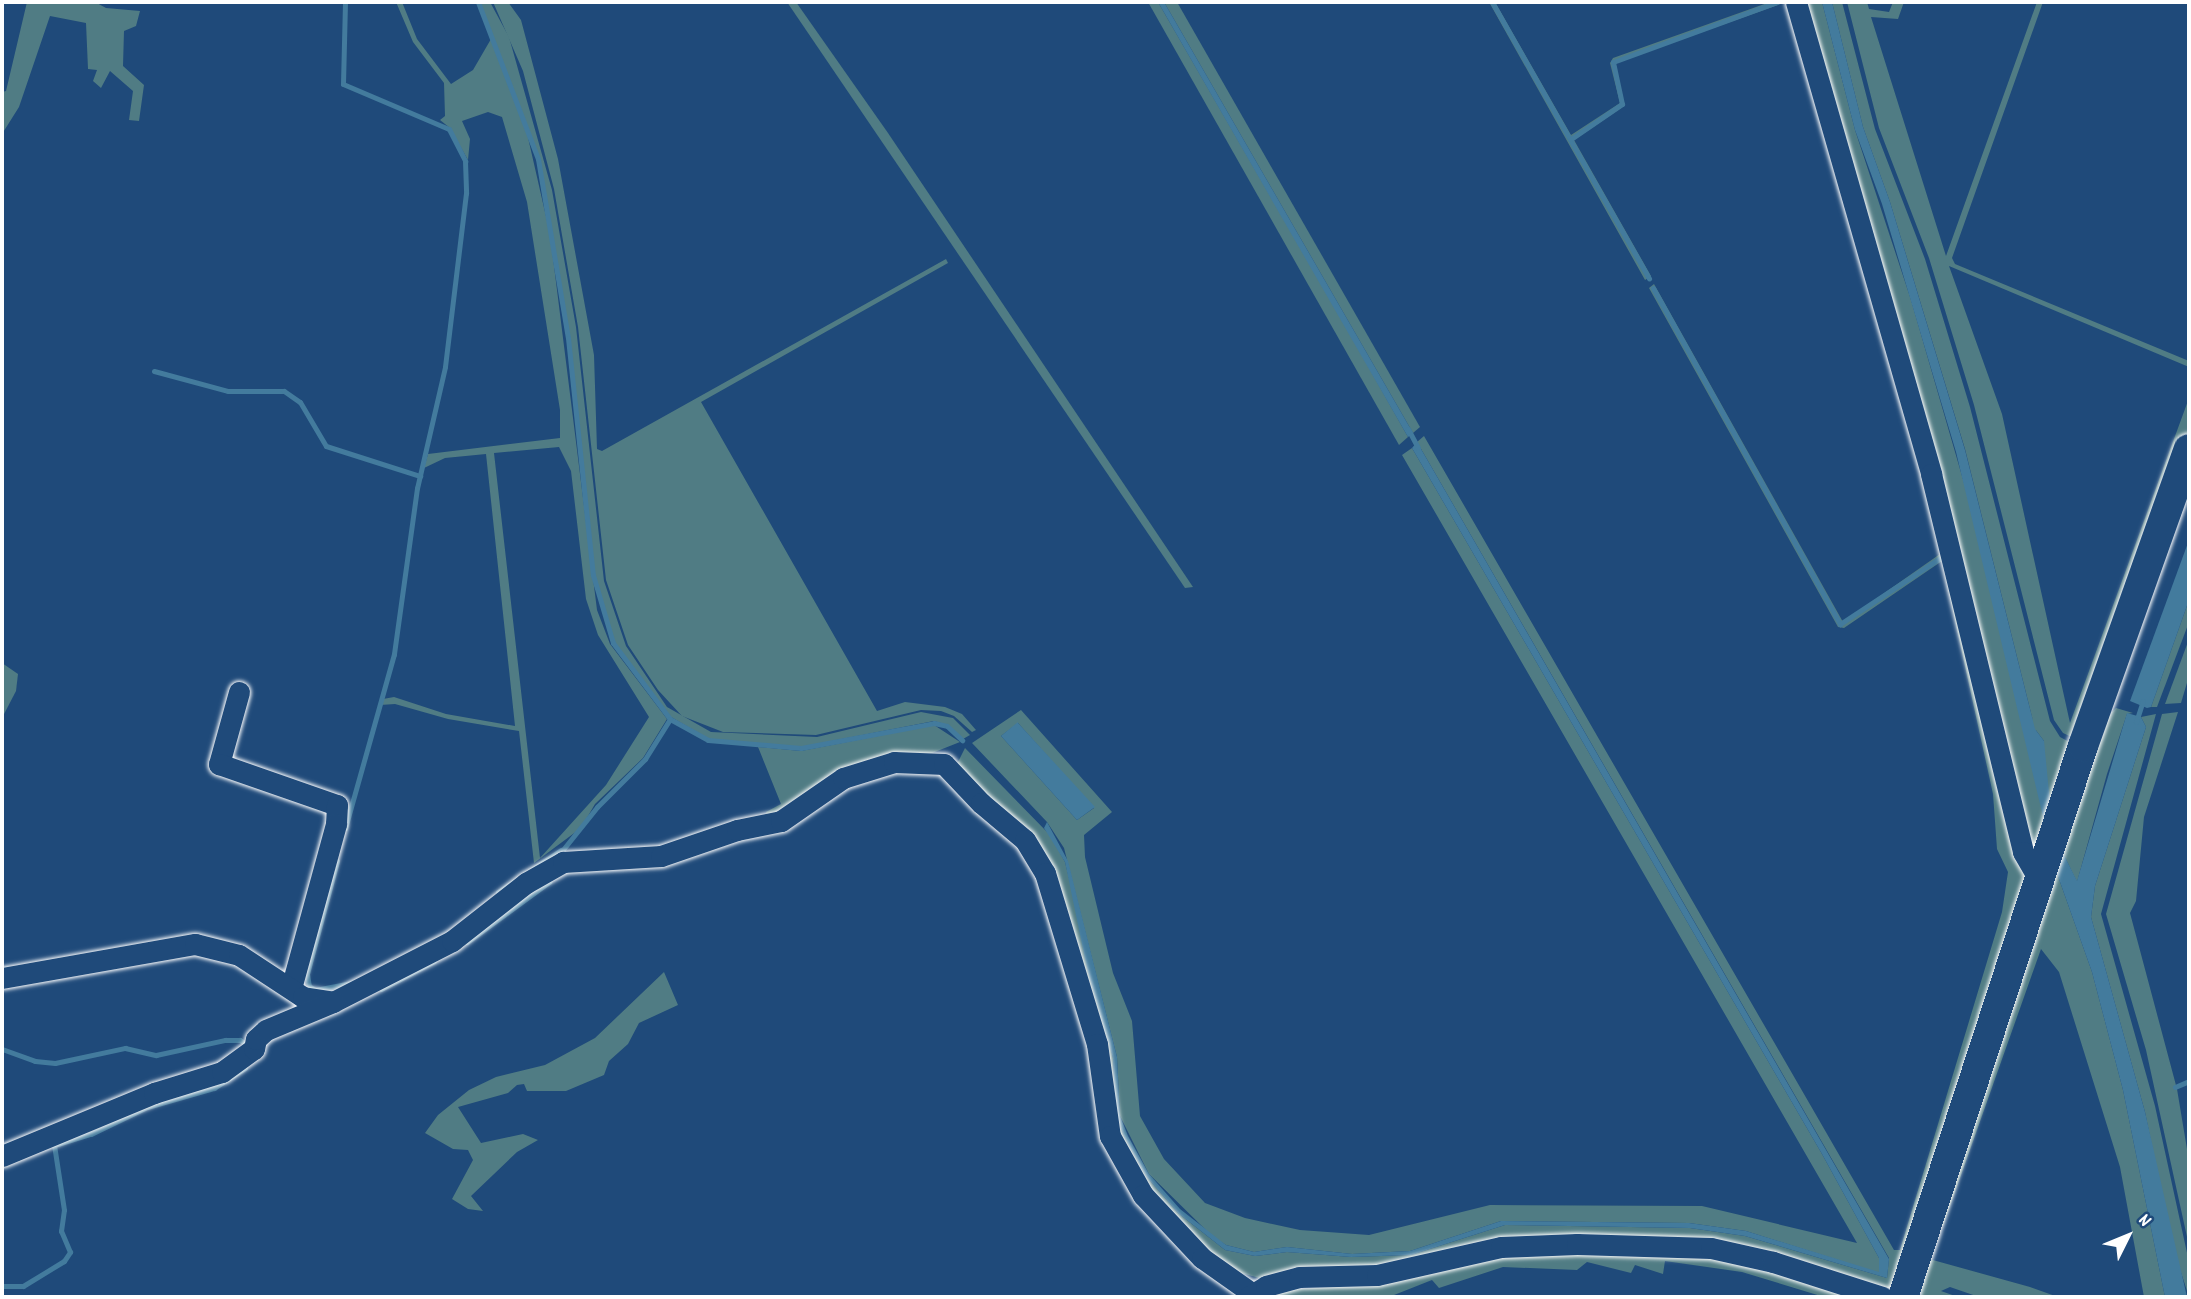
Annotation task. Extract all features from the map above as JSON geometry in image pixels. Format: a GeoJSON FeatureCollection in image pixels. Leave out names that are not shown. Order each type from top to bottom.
{"type":"FeatureCollection","features":[{"type":"Feature","properties":{"kind":"main road"},"geometry":{"type":"LineString","coordinates":[[1904,1288],[2056,827],[2189,449]]}},
{"type":"Feature","properties":{"kind":"street"},"geometry":{"type":"LineString","coordinates":[[1796,2],[1931,474],[2023,852],[2042,870]]}},
{"type":"Feature","properties":{"kind":"street"},"geometry":{"type":"LineString","coordinates":[[239,692],[219,764],[337,805],[336,824],[291,988]]}},
{"type":"Feature","properties":{"kind":"street"},"geometry":{"type":"LineString","coordinates":[[2,1156],[154,1093],[222,1072],[254,1049],[256,1039],[267,1030],[333,1002],[452,942],[526,883],[563,862],[661,856],[737,830],[781,821],[843,778],[894,762],[944,764],[1025,840],[1045,873],[1091,1022],[1110,1136],[1143,1195],[1202,1258],[1250,1296],[1300,1277],[1377,1275],[1501,1247],[1577,1244],[1711,1248],[1904,1288]]}},
{"type":"Feature","properties":{"kind":"street"},"geometry":{"type":"LineString","coordinates":[[2,978],[195,944],[239,956],[303,997],[333,1002]]}},
{"type":"Feature","properties":{"kind":"green space"},"geometry":{"type":"Polygon","coordinates":[[[27,2],[95,2],[106,8],[140,11],[136,26],[124,31],[123,66],[144,85],[139,121],[129,120],[133,91],[110,71],[101,88],[93,81],[97,70],[88,69],[86,23],[50,16],[19,107],[2,134],[2,92],[6,91],[27,2]]]}},
{"type":"Feature","properties":{"kind":"green space"},"geometry":{"type":"Polygon","coordinates":[[[396,2],[402,2],[417,39],[451,84],[473,70],[491,39],[524,120],[550,234],[597,610],[610,644],[667,719],[643,758],[595,804],[581,828],[534,863],[519,731],[448,719],[395,704],[380,705],[383,699],[394,697],[446,714],[515,726],[486,454],[445,458],[424,468],[428,454],[560,438],[560,410],[527,202],[502,117],[488,112],[462,121],[470,139],[468,160],[450,128],[440,120],[445,116],[444,83],[413,42],[396,2]],[[559,447],[494,453],[540,858],[606,785],[649,717],[598,635],[586,599],[571,471],[559,447]]]}},
{"type":"Feature","properties":{"kind":"green space"},"geometry":{"type":"Polygon","coordinates":[[[479,2],[490,2],[509,37],[552,190],[576,327],[604,581],[626,646],[667,707],[711,732],[817,737],[921,712],[953,718],[970,735],[963,739],[948,725],[934,721],[801,747],[709,739],[671,717],[614,642],[594,575],[570,338],[539,159],[479,2]]]}},
{"type":"Feature","properties":{"kind":"green space"},"geometry":{"type":"Polygon","coordinates":[[[493,2],[508,2],[521,20],[558,159],[594,355],[597,449],[602,451],[946,259],[948,263],[701,402],[877,711],[905,702],[945,707],[962,714],[976,730],[972,732],[954,716],[941,711],[921,710],[816,735],[723,732],[682,716],[658,690],[628,645],[606,580],[578,327],[554,189],[523,71],[493,2]]]}},
{"type":"Feature","properties":{"kind":"green space"},"geometry":{"type":"Polygon","coordinates":[[[787,2],[796,2],[888,133],[1193,587],[1185,588],[787,2]]]}},
{"type":"Feature","properties":{"kind":"green space"},"geometry":{"type":"Polygon","coordinates":[[[1148,2],[1158,2],[1346,327],[1408,437],[1399,445],[1148,2]]]}},
{"type":"Feature","properties":{"kind":"green space"},"geometry":{"type":"Polygon","coordinates":[[[1164,2],[1177,2],[1420,427],[1413,433],[1164,2]]]}},
{"type":"Feature","properties":{"kind":"green space"},"geometry":{"type":"Polygon","coordinates":[[[1489,2],[1495,2],[1571,135],[1620,103],[1610,63],[1613,58],[1770,2],[1786,2],[1615,63],[1624,106],[1574,140],[1651,276],[1645,280],[1489,2]]]}},
{"type":"Feature","properties":{"kind":"green space"},"geometry":{"type":"Polygon","coordinates":[[[1802,2],[1822,2],[1855,130],[1911,300],[2033,721],[1965,449],[1890,202],[1863,127],[1832,2],[1842,2],[1875,129],[1925,259],[1970,407],[2050,721],[2060,737],[2075,745],[2036,847],[2029,845],[1802,2]],[[2036,730],[2044,759],[2044,741],[2036,730]]]}},
{"type":"Feature","properties":{"kind":"green space"},"geometry":{"type":"Polygon","coordinates":[[[1847,2],[1867,2],[1869,9],[1889,12],[1893,2],[1904,2],[1898,19],[1871,17],[1946,256],[2037,2],[2043,2],[1952,258],[1955,264],[2189,361],[2189,367],[1949,266],[2002,414],[2070,723],[2189,398],[2189,427],[2078,740],[2063,733],[2054,720],[1974,405],[1929,258],[1879,128],[1847,2]]]}},
{"type":"Feature","properties":{"kind":"green space"},"geometry":{"type":"Polygon","coordinates":[[[1654,284],[1843,622],[1940,554],[1942,561],[1844,628],[1838,627],[1649,288],[1654,284]]]}},
{"type":"Feature","properties":{"kind":"green space"},"geometry":{"type":"Polygon","coordinates":[[[1424,436],[1894,1250],[1900,1250],[2002,912],[2008,872],[1997,849],[1993,794],[1942,562],[2028,873],[1888,1290],[1712,1243],[1425,1262],[1263,1279],[1241,1273],[1203,1247],[1161,1207],[1114,1134],[1045,856],[956,766],[965,748],[1050,835],[1065,862],[1113,1058],[1116,1116],[1125,1138],[1146,1176],[1178,1213],[1225,1250],[1255,1256],[1287,1252],[1351,1257],[1411,1255],[1505,1225],[1690,1228],[1745,1236],[1887,1278],[1889,1258],[1417,442],[1424,436]]]}},
{"type":"Feature","properties":{"kind":"green space"},"geometry":{"type":"Polygon","coordinates":[[[1412,448],[1822,1154],[1879,1258],[1879,1273],[1746,1231],[1689,1223],[1501,1221],[1410,1251],[1352,1254],[1287,1247],[1254,1252],[1226,1245],[1212,1236],[1149,1174],[1120,1116],[1117,1057],[1064,848],[1047,822],[972,743],[1021,710],[1112,812],[1084,835],[1085,857],[1113,973],[1132,1021],[1140,1116],[1164,1159],[1205,1203],[1245,1218],[1300,1230],[1369,1235],[1490,1205],[1702,1206],[1857,1243],[1402,455],[1412,448]],[[1018,723],[1001,736],[1077,820],[1094,808],[1018,723]]]}},
{"type":"Feature","properties":{"kind":"green space"},"geometry":{"type":"Polygon","coordinates":[[[2189,600],[2189,622],[2157,707],[2151,707],[2189,600]]]}},
{"type":"Feature","properties":{"kind":"green space"},"geometry":{"type":"Polygon","coordinates":[[[2189,639],[2189,676],[2181,703],[2165,704],[2189,639]]]}},
{"type":"Feature","properties":{"kind":"green space"},"geometry":{"type":"Polygon","coordinates":[[[2,663],[18,674],[16,691],[2,718],[2,663]]]}},
{"type":"Feature","properties":{"kind":"green space"},"geometry":{"type":"Polygon","coordinates":[[[2116,708],[2133,713],[2127,714],[2107,774],[2077,882],[2061,849],[2107,717],[2116,708]]]}},
{"type":"Feature","properties":{"kind":"green space"},"geometry":{"type":"Polygon","coordinates":[[[2178,712],[2144,817],[2136,901],[2130,913],[2177,1089],[2189,1161],[2189,1246],[2146,1050],[2106,914],[2162,714],[2178,712]]]}},
{"type":"Feature","properties":{"kind":"green space"},"geometry":{"type":"Polygon","coordinates":[[[2156,714],[2101,914],[2155,1106],[2189,1262],[2189,1297],[2173,1248],[2145,1112],[2091,917],[2095,886],[2146,727],[2141,717],[2156,714]]]}},
{"type":"Feature","properties":{"kind":"green space"},"geometry":{"type":"Polygon","coordinates":[[[934,725],[960,742],[768,818],[766,812],[781,804],[758,747],[801,751],[934,725]]]}},
{"type":"Feature","properties":{"kind":"green space"},"geometry":{"type":"Polygon","coordinates":[[[2054,865],[2092,972],[2123,1090],[2165,1297],[2144,1297],[2120,1167],[2059,972],[2041,949],[1943,1226],[1931,1231],[2054,865]]]}},
{"type":"Feature","properties":{"kind":"green space"},"geometry":{"type":"Polygon","coordinates":[[[664,972],[678,1005],[639,1023],[628,1044],[609,1061],[604,1075],[566,1091],[527,1091],[524,1084],[517,1085],[508,1093],[458,1107],[481,1143],[523,1134],[538,1140],[517,1152],[471,1196],[483,1211],[468,1209],[452,1199],[473,1160],[468,1150],[453,1149],[425,1133],[438,1115],[469,1090],[496,1077],[545,1065],[595,1038],[664,972]]]}},
{"type":"Feature","properties":{"kind":"green space"},"geometry":{"type":"Polygon","coordinates":[[[1515,1252],[1723,1259],[1861,1297],[1824,1297],[1742,1272],[1665,1261],[1663,1274],[1635,1265],[1631,1273],[1587,1262],[1577,1270],[1503,1267],[1439,1288],[1432,1280],[1389,1297],[1271,1297],[1270,1291],[1346,1286],[1515,1252]]]}},
{"type":"Feature","properties":{"kind":"green space"},"geometry":{"type":"Polygon","coordinates":[[[1922,1257],[2058,1297],[1979,1297],[1950,1287],[1941,1291],[1958,1297],[1921,1297],[1922,1257]]]}},
{"type":"Feature","properties":{"kind":"water"},"geometry":{"type":"Polygon","coordinates":[[[1158,2],[1164,2],[1413,433],[1408,437],[1158,2]]]}},
{"type":"Feature","properties":{"kind":"water"},"geometry":{"type":"Polygon","coordinates":[[[1822,2],[1832,2],[1863,127],[1890,202],[1965,450],[2035,729],[2044,741],[2051,813],[2045,825],[1956,452],[1882,204],[1855,130],[1822,2]]]}},
{"type":"Feature","properties":{"kind":"water"},"geometry":{"type":"Polygon","coordinates":[[[1417,442],[1889,1259],[1887,1278],[1745,1236],[1690,1228],[1505,1225],[1411,1255],[1351,1257],[1287,1252],[1255,1256],[1225,1250],[1178,1213],[1146,1176],[1116,1116],[1113,1058],[1088,973],[1065,862],[1044,828],[1047,822],[1068,861],[1117,1057],[1120,1116],[1128,1136],[1149,1174],[1180,1209],[1226,1245],[1254,1252],[1287,1247],[1352,1254],[1410,1251],[1501,1221],[1689,1223],[1746,1231],[1879,1272],[1879,1258],[1822,1154],[1412,448],[1417,442]]]}},
{"type":"Feature","properties":{"kind":"water"},"geometry":{"type":"Polygon","coordinates":[[[2189,540],[2189,600],[2151,707],[2147,708],[2130,701],[2189,540]]]}},
{"type":"Feature","properties":{"kind":"water"},"geometry":{"type":"Polygon","coordinates":[[[2127,713],[2141,717],[2146,727],[2095,886],[2091,917],[2145,1112],[2187,1297],[2165,1297],[2123,1090],[2092,972],[2054,865],[2061,849],[2077,881],[2127,713]]]}},
{"type":"Feature","properties":{"kind":"water"},"geometry":{"type":"Polygon","coordinates":[[[1018,722],[1095,807],[1077,820],[1001,736],[1018,722]]]}},
{"type":"Feature","properties":{"kind":"waterway"},"geometry":{"type":"LineString","coordinates":[[345,2],[343,84],[449,129],[465,161],[466,193],[445,367],[417,488],[394,654],[345,828]]}},
{"type":"Feature","properties":{"kind":"waterway"},"geometry":{"type":"LineString","coordinates":[[478,2],[538,159],[568,338],[593,575],[613,643],[670,719],[708,740],[801,748],[934,723],[947,726],[962,740]]}},
{"type":"Feature","properties":{"kind":"waterway"},"geometry":{"type":"LineString","coordinates":[[1492,2],[1649,278]]}},
{"type":"Feature","properties":{"kind":"waterway"},"geometry":{"type":"LineString","coordinates":[[1571,139],[1622,104],[1613,62],[1777,2]]}},
{"type":"Feature","properties":{"kind":"waterway"},"geometry":{"type":"LineString","coordinates":[[1653,288],[1840,624],[1940,558]]}},
{"type":"Feature","properties":{"kind":"waterway"},"geometry":{"type":"LineString","coordinates":[[154,371],[228,391],[284,391],[300,402],[326,446],[420,476]]}},
{"type":"Feature","properties":{"kind":"waterway"},"geometry":{"type":"LineString","coordinates":[[1408,429],[1418,448]]}},
{"type":"Feature","properties":{"kind":"waterway"},"geometry":{"type":"LineString","coordinates":[[2136,722],[2143,701]]}},
{"type":"Feature","properties":{"kind":"waterway"},"geometry":{"type":"LineString","coordinates":[[561,852],[597,807],[645,759],[670,719]]}},
{"type":"Feature","properties":{"kind":"waterway"},"geometry":{"type":"LineString","coordinates":[[498,892],[561,850]]}},
{"type":"Feature","properties":{"kind":"waterway"},"geometry":{"type":"LineString","coordinates":[[337,861],[307,974],[309,986],[315,990],[350,983]]}},
{"type":"Feature","properties":{"kind":"waterway"},"geometry":{"type":"LineString","coordinates":[[467,942],[549,882]]}},
{"type":"Feature","properties":{"kind":"waterway"},"geometry":{"type":"LineString","coordinates":[[381,989],[434,961]]}},
{"type":"Feature","properties":{"kind":"waterway"},"geometry":{"type":"LineString","coordinates":[[2,1049],[35,1061],[55,1063],[125,1048],[156,1055],[225,1040],[240,1040],[249,1046]]}},
{"type":"Feature","properties":{"kind":"waterway"},"geometry":{"type":"LineString","coordinates":[[2,1286],[23,1286],[64,1261],[70,1252],[61,1231],[64,1210],[54,1145],[91,1134],[147,1107],[214,1088],[245,1068]]}},
{"type":"Feature","properties":{"kind":"waterway"},"geometry":{"type":"LineString","coordinates":[[2175,1087],[2189,1081]]}}]}
